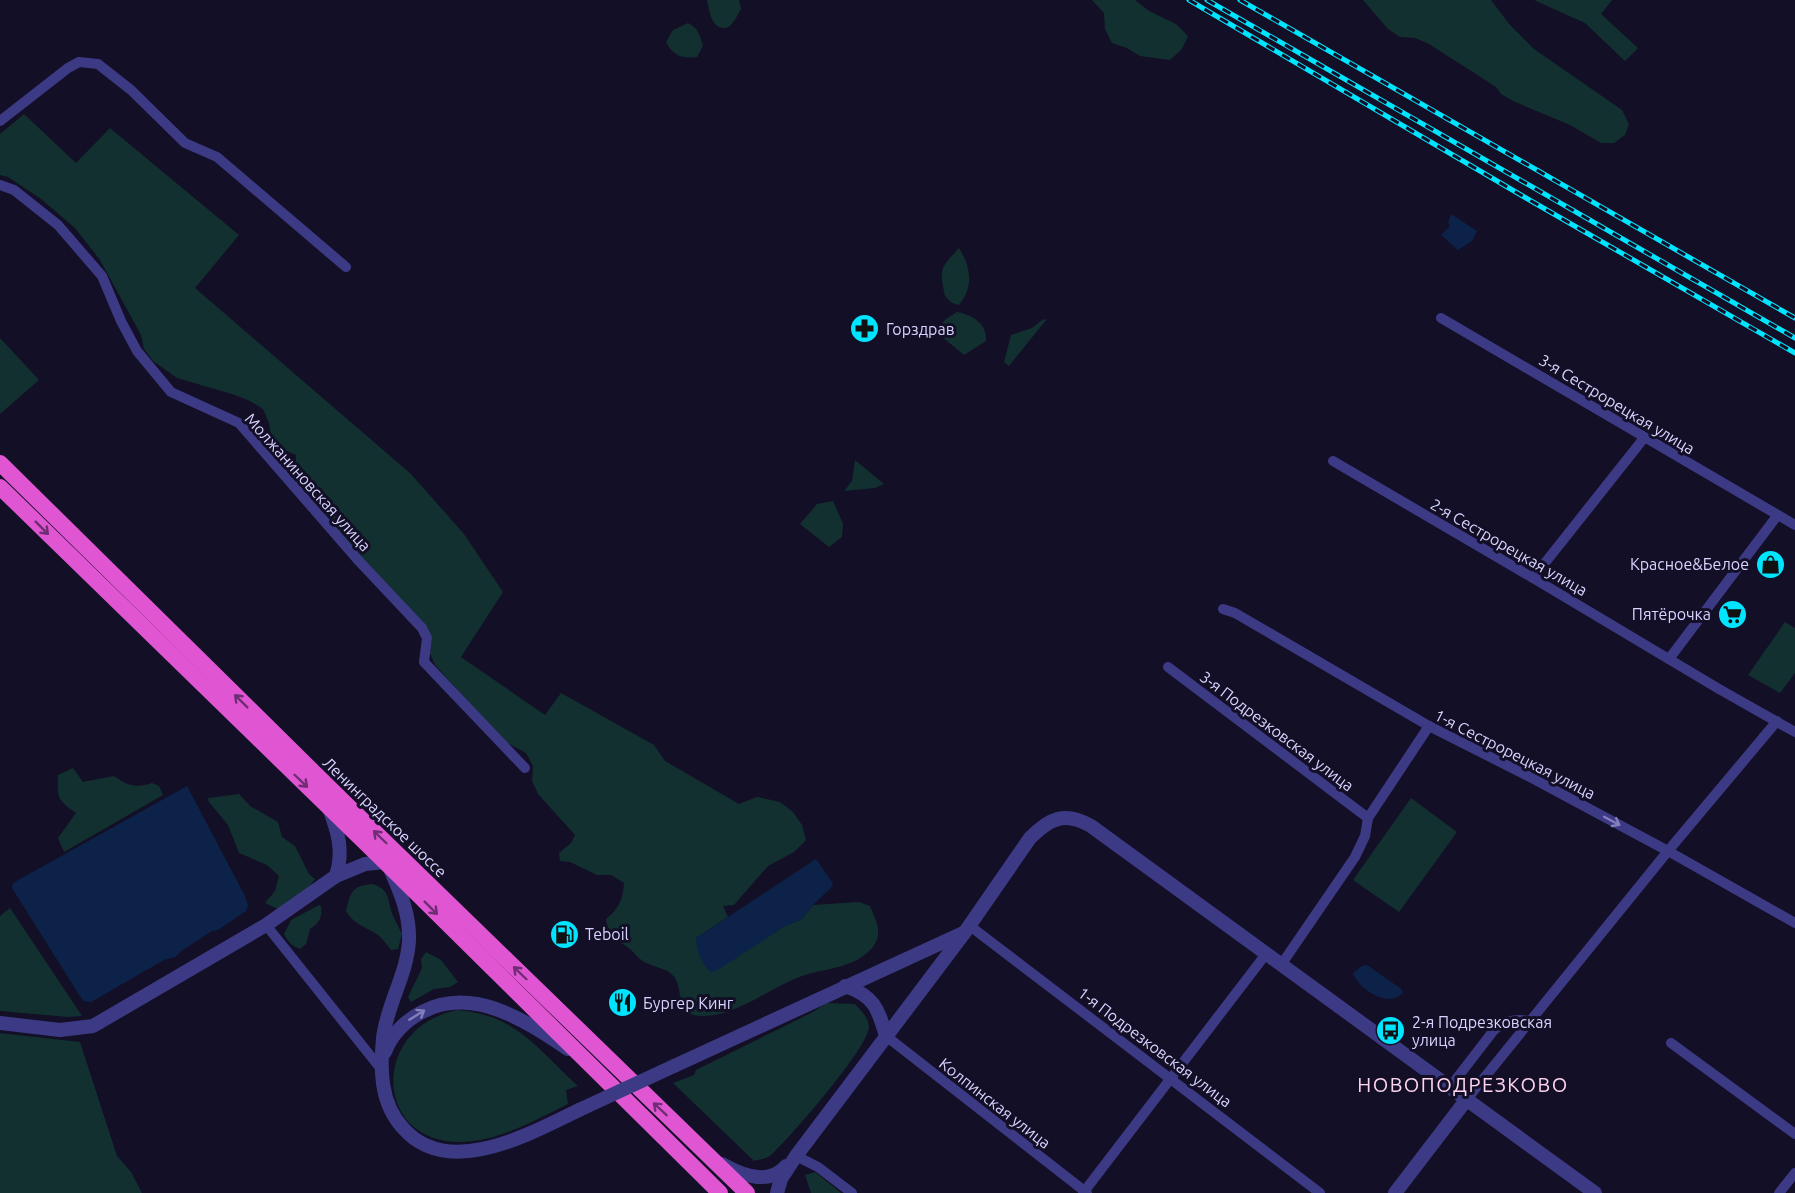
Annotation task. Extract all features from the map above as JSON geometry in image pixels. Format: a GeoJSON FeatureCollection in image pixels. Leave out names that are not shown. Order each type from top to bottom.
{"type":"FeatureCollection","features":[{"type":"Feature","properties":{"kind":"highway","name":"Ленинградское шоссе"},"geometry":{"type":"LineString","coordinates":[[0,463],[361,819],[747,1193]]}},
{"type":"Feature","properties":{"kind":"highway","name":"Ленинградское шоссе"},"geometry":{"type":"LineString","coordinates":[[0,487],[720,1193]]}},
{"type":"Feature","properties":{"kind":"street"},"geometry":{"type":"LineString","coordinates":[[0,121],[68,68],[79,62],[98,64],[131,90],[185,143],[217,157],[346,267]]}},
{"type":"Feature","properties":{"kind":"street","name":"Молжаниновская улица"},"geometry":{"type":"LineString","coordinates":[[0,185],[14,190],[58,225],[102,276],[121,321],[137,351],[171,392],[239,423],[349,550],[422,628],[427,639],[424,662],[525,768]]}},
{"type":"Feature","properties":{"kind":"street","name":"3-я Сестрорецкая улица"},"geometry":{"type":"LineString","coordinates":[[1441,318],[1795,525]]}},
{"type":"Feature","properties":{"kind":"street"},"geometry":{"type":"LineString","coordinates":[[1533,578],[1644,438]]}},
{"type":"Feature","properties":{"kind":"street","name":"2-я Сестрорецкая улица"},"geometry":{"type":"LineString","coordinates":[[1333,461],[1795,732]]}},
{"type":"Feature","properties":{"kind":"street"},"geometry":{"type":"LineString","coordinates":[[1670,659],[1777,516]]}},
{"type":"Feature","properties":{"kind":"street","name":"1-я Сестрорецкая улица"},"geometry":{"type":"LineString","coordinates":[[1223,609],[1235,613],[1429,726],[1668,851],[1795,923]]}},
{"type":"Feature","properties":{"kind":"street","name":"3-я Подрезковская улица"},"geometry":{"type":"LineString","coordinates":[[1168,668],[1368,818]]}},
{"type":"Feature","properties":{"kind":"street"},"geometry":{"type":"LineString","coordinates":[[1395,1193],[1529,1021],[1777,721]]}},
{"type":"Feature","properties":{"kind":"street"},"geometry":{"type":"LineString","coordinates":[[1281,965],[1355,857],[1365,836],[1368,818],[1429,726]]}},
{"type":"Feature","properties":{"kind":"street"},"geometry":{"type":"LineString","coordinates":[[329,808],[340,843],[340,864],[336,876]]}},
{"type":"Feature","properties":{"kind":"street"},"geometry":{"type":"LineString","coordinates":[[777,1193],[781,1179],[796,1156],[968,929],[1030,838],[1052,820],[1070,817],[1080,820],[1595,1193]]}},
{"type":"Feature","properties":{"kind":"street"},"geometry":{"type":"LineString","coordinates":[[0,1023],[60,1030],[93,1026],[266,925],[336,876],[365,864],[387,865],[404,901],[408,916],[409,942],[386,1025],[381,1064],[385,1096],[398,1123],[410,1136],[440,1151],[457,1152],[491,1147],[533,1132],[968,929]]}},
{"type":"Feature","properties":{"kind":"street"},"geometry":{"type":"LineString","coordinates":[[266,925],[381,1064]]}},
{"type":"Feature","properties":{"kind":"street","name":"1-я Подрезковская улица"},"geometry":{"type":"LineString","coordinates":[[968,929],[1171,1077],[1320,1193]]}},
{"type":"Feature","properties":{"kind":"street"},"geometry":{"type":"LineString","coordinates":[[1085,1192],[1266,954]]}},
{"type":"Feature","properties":{"kind":"street"},"geometry":{"type":"LineString","coordinates":[[844,986],[856,990],[874,1003],[886,1035]]}},
{"type":"Feature","properties":{"kind":"street"},"geometry":{"type":"LineString","coordinates":[[381,1064],[387,1045],[397,1031],[414,1016],[439,1005],[468,1003],[492,1007],[520,1018],[589,1064]]}},
{"type":"Feature","properties":{"kind":"street"},"geometry":{"type":"LineString","coordinates":[[1450,1087],[1500,1024],[1516,1019],[1529,1021]]}},
{"type":"Feature","properties":{"kind":"street","name":"Колпинская улица"},"geometry":{"type":"LineString","coordinates":[[886,1035],[1085,1192]]}},
{"type":"Feature","properties":{"kind":"street"},"geometry":{"type":"LineString","coordinates":[[1671,1043],[1795,1134]]}},
{"type":"Feature","properties":{"kind":"street"},"geometry":{"type":"LineString","coordinates":[[703,1149],[731,1169],[756,1177],[775,1175],[796,1156]]}},
{"type":"Feature","properties":{"kind":"street"},"geometry":{"type":"LineString","coordinates":[[796,1156],[818,1167],[852,1193]]}},
{"type":"Feature","properties":{"kind":"street"},"geometry":{"type":"LineString","coordinates":[[1779,1193],[1795,1173]]}},
{"type":"Feature","properties":{"kind":"green space"},"geometry":{"type":"Polygon","coordinates":[[[707,0],[739,0],[741,9],[730,26],[720,27],[712,18],[707,0]]]}},
{"type":"Feature","properties":{"kind":"green space"},"geometry":{"type":"Polygon","coordinates":[[[1092,0],[1135,0],[1149,11],[1176,24],[1188,36],[1182,49],[1170,60],[1140,56],[1112,43],[1105,29],[1104,13],[1092,0]]]}},
{"type":"Feature","properties":{"kind":"green space"},"geometry":{"type":"Polygon","coordinates":[[[1363,0],[1491,0],[1510,25],[1534,49],[1622,110],[1629,124],[1625,135],[1614,143],[1601,143],[1570,125],[1513,101],[1501,94],[1496,87],[1429,44],[1415,38],[1400,37],[1388,29],[1363,0]]]}},
{"type":"Feature","properties":{"kind":"green space"},"geometry":{"type":"Polygon","coordinates":[[[1534,0],[1612,0],[1601,14],[1638,48],[1625,61],[1585,23],[1534,0]]]}},
{"type":"Feature","properties":{"kind":"green space"},"geometry":{"type":"Polygon","coordinates":[[[688,23],[698,32],[703,46],[697,57],[679,56],[666,42],[673,30],[688,23]]]}},
{"type":"Feature","properties":{"kind":"green space"},"geometry":{"type":"Polygon","coordinates":[[[24,114],[76,163],[110,128],[239,235],[195,288],[411,474],[464,534],[503,592],[461,657],[545,715],[561,693],[654,745],[665,761],[739,804],[757,797],[780,802],[793,812],[802,825],[806,840],[794,852],[768,866],[734,905],[723,906],[728,917],[696,938],[787,925],[801,920],[813,905],[859,902],[870,906],[876,922],[878,938],[872,948],[857,960],[785,983],[727,1012],[699,1016],[686,1010],[682,1005],[678,986],[672,974],[643,961],[614,938],[609,931],[606,919],[620,903],[624,883],[611,875],[597,875],[570,862],[560,861],[559,853],[571,843],[575,835],[538,794],[532,781],[533,766],[526,753],[504,741],[435,665],[430,653],[432,639],[335,528],[296,475],[296,455],[282,449],[271,438],[269,423],[263,409],[235,395],[177,378],[153,361],[144,349],[141,335],[100,260],[75,228],[41,199],[8,177],[0,175],[0,134],[24,114]]]}},
{"type":"Feature","properties":{"kind":"green space"},"geometry":{"type":"Polygon","coordinates":[[[959,248],[966,262],[969,284],[959,305],[952,303],[945,296],[942,274],[945,265],[959,248]]]}},
{"type":"Feature","properties":{"kind":"green space"},"geometry":{"type":"Polygon","coordinates":[[[957,312],[978,321],[986,335],[986,341],[964,355],[935,331],[946,319],[957,312]]]}},
{"type":"Feature","properties":{"kind":"green space"},"geometry":{"type":"Polygon","coordinates":[[[1047,319],[1009,366],[1004,362],[1011,335],[1032,328],[1047,319]]]}},
{"type":"Feature","properties":{"kind":"green space"},"geometry":{"type":"Polygon","coordinates":[[[0,338],[39,380],[0,414],[0,338]]]}},
{"type":"Feature","properties":{"kind":"green space"},"geometry":{"type":"Polygon","coordinates":[[[855,460],[884,484],[875,488],[844,491],[852,481],[855,460]]]}},
{"type":"Feature","properties":{"kind":"green space"},"geometry":{"type":"Polygon","coordinates":[[[833,501],[843,524],[842,537],[829,547],[800,524],[817,504],[833,501]]]}},
{"type":"Feature","properties":{"kind":"green space"},"geometry":{"type":"Polygon","coordinates":[[[1785,622],[1795,628],[1795,673],[1780,693],[1748,675],[1785,622]]]}},
{"type":"Feature","properties":{"kind":"green space"},"geometry":{"type":"Polygon","coordinates":[[[73,768],[83,782],[114,776],[132,785],[152,783],[159,786],[163,795],[64,852],[58,838],[76,813],[65,805],[60,797],[58,775],[73,768]]]}},
{"type":"Feature","properties":{"kind":"green space"},"geometry":{"type":"Polygon","coordinates":[[[239,794],[250,806],[278,822],[282,837],[295,846],[309,874],[315,879],[305,893],[291,899],[278,909],[265,903],[275,891],[279,876],[267,865],[239,853],[228,825],[208,798],[239,794]]]}},
{"type":"Feature","properties":{"kind":"green space"},"geometry":{"type":"Polygon","coordinates":[[[1411,798],[1457,832],[1399,912],[1353,880],[1411,798]]]}},
{"type":"Feature","properties":{"kind":"green space"},"geometry":{"type":"Polygon","coordinates":[[[372,884],[382,889],[387,896],[402,934],[398,949],[391,950],[378,935],[356,923],[346,911],[353,891],[360,886],[372,884]]]}},
{"type":"Feature","properties":{"kind":"green space"},"geometry":{"type":"Polygon","coordinates":[[[321,906],[321,917],[310,929],[306,944],[300,949],[295,947],[284,934],[291,920],[321,906]]]}},
{"type":"Feature","properties":{"kind":"green space"},"geometry":{"type":"Polygon","coordinates":[[[10,908],[82,1016],[68,1017],[0,1011],[0,916],[10,908]]]}},
{"type":"Feature","properties":{"kind":"green space"},"geometry":{"type":"Polygon","coordinates":[[[426,952],[441,960],[458,982],[450,987],[434,989],[411,1002],[408,997],[422,968],[421,959],[426,952]]]}},
{"type":"Feature","properties":{"kind":"green space"},"geometry":{"type":"Polygon","coordinates":[[[826,1003],[855,1004],[868,1023],[866,1038],[843,1072],[794,1131],[769,1156],[754,1161],[673,1083],[694,1075],[696,1070],[813,1012],[826,1003]]]}},
{"type":"Feature","properties":{"kind":"green space"},"geometry":{"type":"Polygon","coordinates":[[[458,1010],[496,1019],[525,1036],[538,1047],[578,1086],[566,1090],[568,1104],[516,1129],[474,1141],[460,1142],[431,1137],[410,1124],[398,1104],[393,1082],[397,1059],[409,1037],[429,1020],[458,1010]]]}},
{"type":"Feature","properties":{"kind":"green space"},"geometry":{"type":"Polygon","coordinates":[[[0,1033],[80,1042],[117,1156],[131,1172],[142,1193],[0,1193],[0,1033]]]}},
{"type":"Feature","properties":{"kind":"green space"},"geometry":{"type":"Polygon","coordinates":[[[815,1172],[841,1193],[811,1193],[805,1175],[815,1172]]]}},
{"type":"Feature","properties":{"kind":"water"},"geometry":{"type":"Polygon","coordinates":[[[1451,214],[1477,231],[1472,241],[1458,250],[1441,235],[1450,226],[1448,223],[1451,214]]]}},
{"type":"Feature","properties":{"kind":"water"},"geometry":{"type":"Polygon","coordinates":[[[187,786],[245,896],[248,905],[246,911],[175,957],[164,960],[91,1002],[83,1001],[12,888],[13,883],[187,786]]]}},
{"type":"Feature","properties":{"kind":"water"},"geometry":{"type":"Polygon","coordinates":[[[816,859],[833,886],[801,920],[787,925],[711,972],[700,957],[696,938],[816,859]]]}},
{"type":"Feature","properties":{"kind":"water"},"geometry":{"type":"Polygon","coordinates":[[[1367,965],[1403,992],[1390,999],[1368,991],[1353,973],[1367,965]]]}},
{"type":"Feature","properties":{"kind":"railway"},"geometry":{"type":"LineString","coordinates":[[1189,0],[1795,353]]}},
{"type":"Feature","properties":{"kind":"railway"},"geometry":{"type":"LineString","coordinates":[[1207,0],[1795,338]]}},
{"type":"Feature","properties":{"kind":"railway"},"geometry":{"type":"LineString","coordinates":[[1240,0],[1795,318]]}},
{"type":"Feature","properties":{"kind":"place","name":"Горздрав"},"geometry":{"type":"Point","coordinates":[865,329]}},
{"type":"Feature","properties":{"kind":"place","name":"Красное&Белое"},"geometry":{"type":"Point","coordinates":[1770,564]}},
{"type":"Feature","properties":{"kind":"place","name":"Пятёрочка"},"geometry":{"type":"Point","coordinates":[1732,614]}},
{"type":"Feature","properties":{"kind":"place","name":"Teboil"},"geometry":{"type":"Point","coordinates":[564,934]}},
{"type":"Feature","properties":{"kind":"place","name":"Бургер Кинг"},"geometry":{"type":"Point","coordinates":[622,1003]}},
{"type":"Feature","properties":{"kind":"place","name":"2-я Подрезковская улица"},"geometry":{"type":"Point","coordinates":[1391,1031]}},
{"type":"Feature","properties":{"kind":"district","name":"НОВОПОДРЕЗКОВО"},"geometry":{"type":"Point","coordinates":[1463,1085]}}]}
